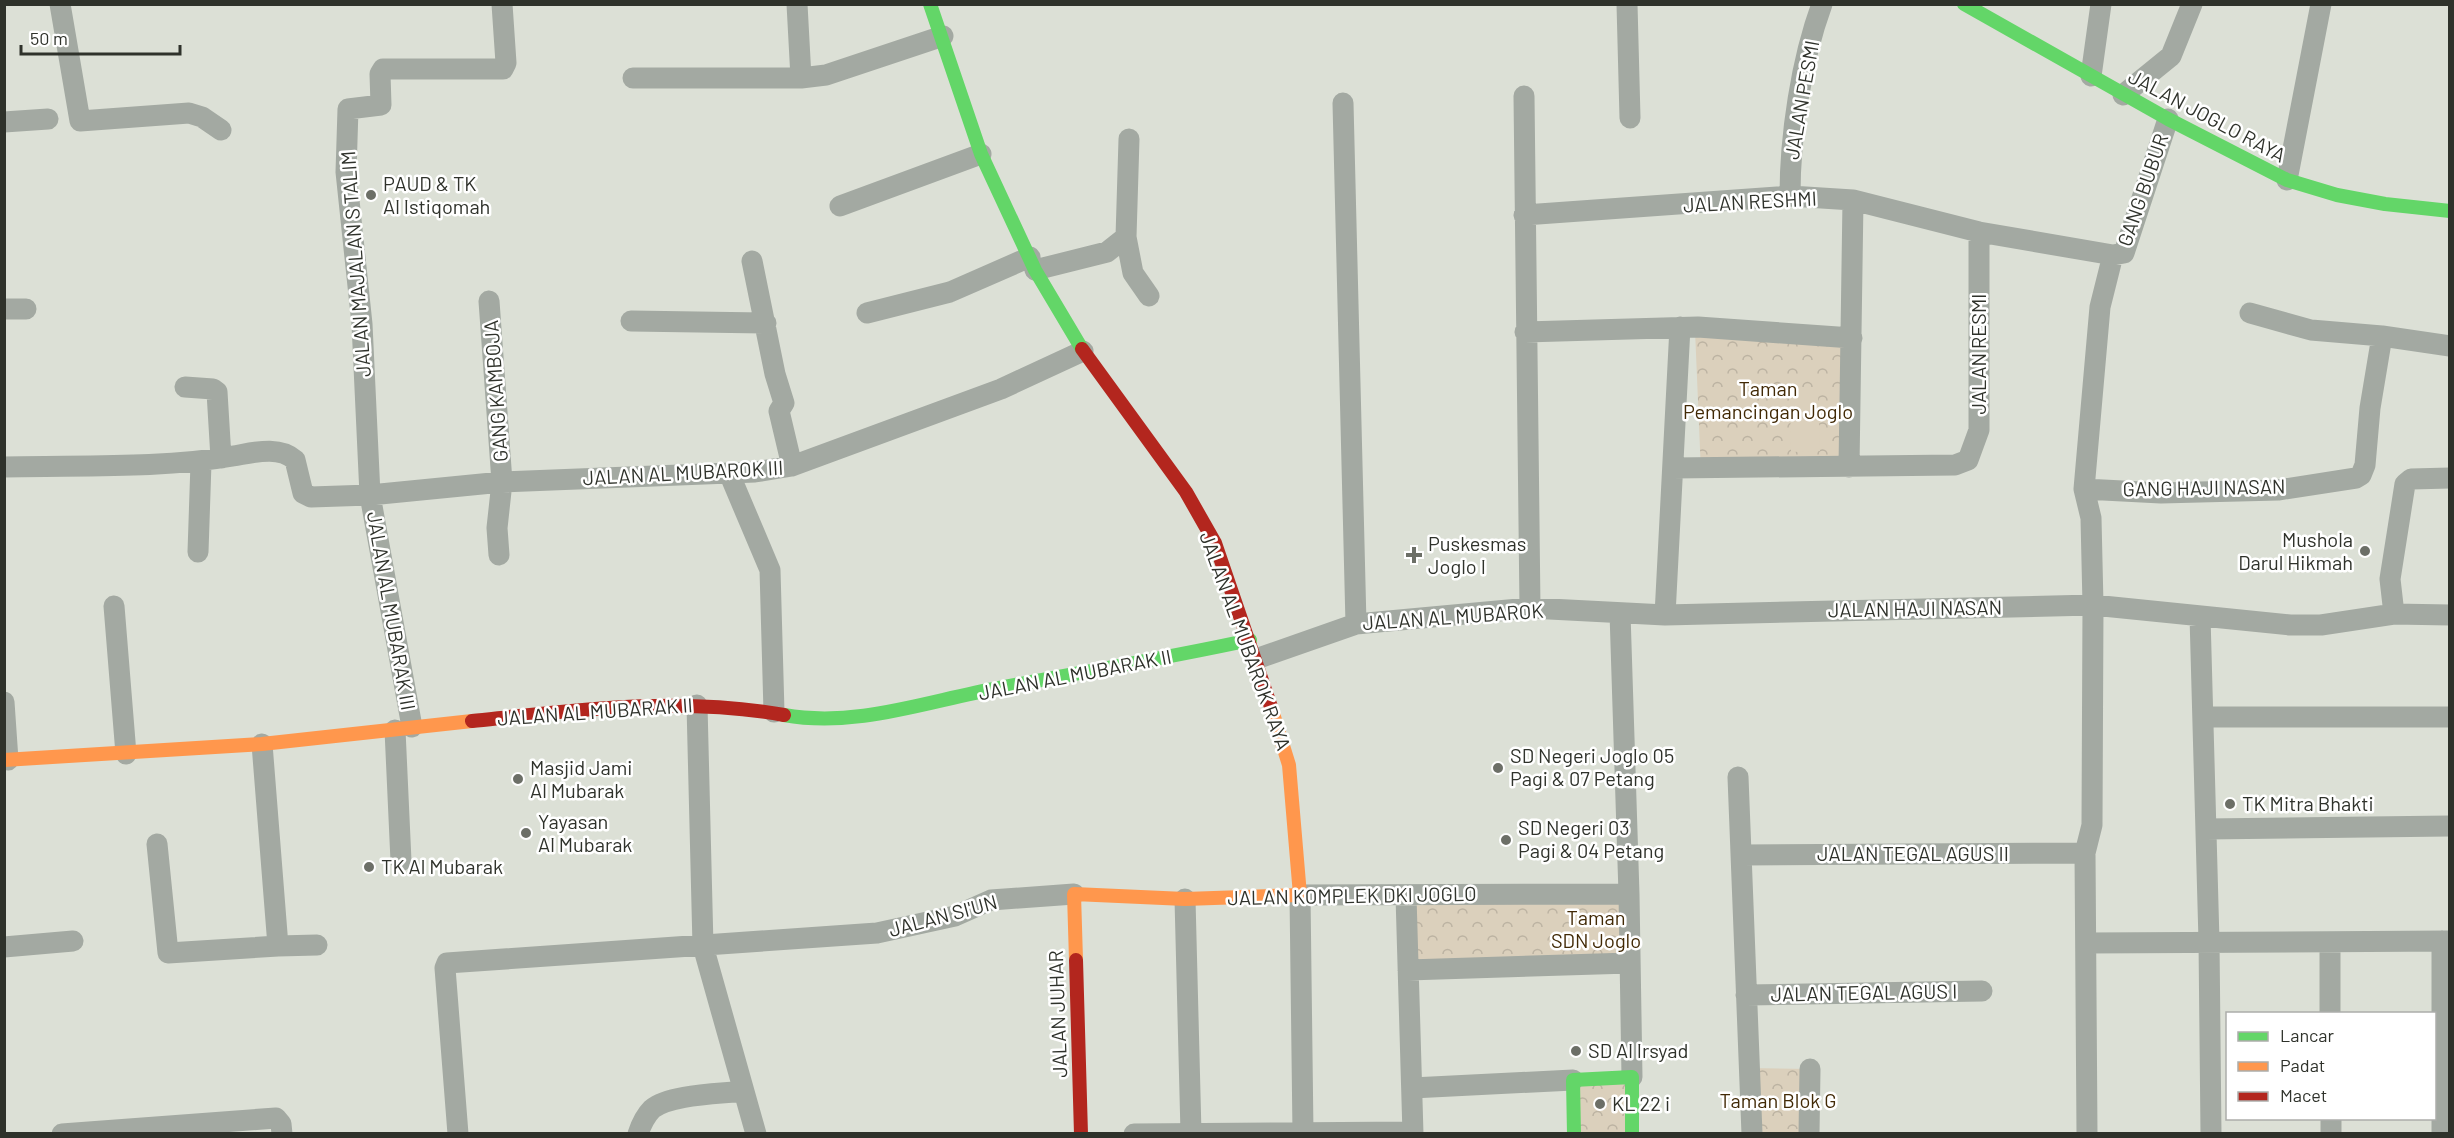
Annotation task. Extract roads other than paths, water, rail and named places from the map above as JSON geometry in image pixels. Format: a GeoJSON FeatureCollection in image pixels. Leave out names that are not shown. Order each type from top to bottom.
{"type":"FeatureCollection","features":[{"type":"Feature","properties":{"kind":"street"},"geometry":{"type":"LineString","coordinates":[[60,4],[80,121],[189,113],[202,117],[221,130]]}},
{"type":"Feature","properties":{"kind":"street","name":"JALAN MAJALAN S TALIM"},"geometry":{"type":"LineString","coordinates":[[369,495],[362,324],[346,172],[348,109],[381,105],[380,74],[383,69],[502,69],[506,63],[502,4]]}},
{"type":"Feature","properties":{"kind":"street"},"geometry":{"type":"LineString","coordinates":[[797,4],[801,78]]}},
{"type":"Feature","properties":{"kind":"street","name":"JALAN AL MUBAROK RAYA"},"geometry":{"type":"LineString","coordinates":[[930,4],[943,36],[981,154],[1032,264],[1083,351],[1185,492],[1215,543],[1252,650],[1289,765],[1300,895],[1303,1133]]}},
{"type":"Feature","properties":{"kind":"street"},"geometry":{"type":"LineString","coordinates":[[1627,4],[1630,118]]}},
{"type":"Feature","properties":{"kind":"street","name":"JALAN PESMI"},"geometry":{"type":"LineString","coordinates":[[1790,196],[1790,152],[1797,106],[1822,4]]}},
{"type":"Feature","properties":{"kind":"street","name":"JALAN JOGLO RAYA"},"geometry":{"type":"LineString","coordinates":[[1964,4],[2123,95],[2287,180],[2337,195],[2385,204],[2450,211]]}},
{"type":"Feature","properties":{"kind":"street"},"geometry":{"type":"LineString","coordinates":[[2091,76],[2101,4]]}},
{"type":"Feature","properties":{"kind":"street"},"geometry":{"type":"LineString","coordinates":[[2123,95],[2171,56],[2192,4]]}},
{"type":"Feature","properties":{"kind":"street"},"geometry":{"type":"LineString","coordinates":[[2287,180],[2321,4]]}},
{"type":"Feature","properties":{"kind":"street"},"geometry":{"type":"LineString","coordinates":[[633,78],[801,78],[826,75],[943,36]]}},
{"type":"Feature","properties":{"kind":"street"},"geometry":{"type":"LineString","coordinates":[[1524,96],[1530,608]]}},
{"type":"Feature","properties":{"kind":"street"},"geometry":{"type":"LineString","coordinates":[[1344,103],[1356,624]]}},
{"type":"Feature","properties":{"kind":"street"},"geometry":{"type":"LineString","coordinates":[[4,122],[48,119]]}},
{"type":"Feature","properties":{"kind":"street","name":"GANG BUBUR"},"geometry":{"type":"LineString","coordinates":[[2113,255],[2124,253],[2168,119]]}},
{"type":"Feature","properties":{"kind":"street"},"geometry":{"type":"LineString","coordinates":[[1129,139],[1126,237],[1133,273],[1149,296]]}},
{"type":"Feature","properties":{"kind":"street"},"geometry":{"type":"LineString","coordinates":[[840,206],[981,154]]}},
{"type":"Feature","properties":{"kind":"street","name":"JALAN RESHMI"},"geometry":{"type":"LineString","coordinates":[[1524,215],[1790,196],[1853,200],[1979,232],[2113,255]]}},
{"type":"Feature","properties":{"kind":"street"},"geometry":{"type":"LineString","coordinates":[[1672,468],[1849,467],[1853,200]]}},
{"type":"Feature","properties":{"kind":"street","name":"JALAN RESMI"},"geometry":{"type":"LineString","coordinates":[[1849,467],[1955,465],[1968,460],[1979,430],[1979,232]]}},
{"type":"Feature","properties":{"kind":"street"},"geometry":{"type":"LineString","coordinates":[[867,313],[950,292],[1032,264],[1107,252],[1126,237]]}},
{"type":"Feature","properties":{"kind":"street"},"geometry":{"type":"LineString","coordinates":[[2087,1134],[2085,853],[2092,825],[2093,605],[2091,518],[2084,489],[2100,307],[2113,255]]}},
{"type":"Feature","properties":{"kind":"street"},"geometry":{"type":"LineString","coordinates":[[752,261],[766,323],[774,374],[784,403],[779,411],[792,466]]}},
{"type":"Feature","properties":{"kind":"street","name":"GANG KAMBOJA"},"geometry":{"type":"LineString","coordinates":[[489,301],[502,482],[496,528],[499,555]]}},
{"type":"Feature","properties":{"kind":"street"},"geometry":{"type":"LineString","coordinates":[[4,309],[26,309]]}},
{"type":"Feature","properties":{"kind":"street"},"geometry":{"type":"LineString","coordinates":[[2250,314],[2311,330],[2382,336],[2450,346]]}},
{"type":"Feature","properties":{"kind":"street"},"geometry":{"type":"LineString","coordinates":[[631,321],[766,323]]}},
{"type":"Feature","properties":{"kind":"street"},"geometry":{"type":"LineString","coordinates":[[1525,332],[1680,327],[1852,338]]}},
{"type":"Feature","properties":{"kind":"street"},"geometry":{"type":"LineString","coordinates":[[1665,615],[1680,327]]}},
{"type":"Feature","properties":{"kind":"street","name":"GANG HAJI NASAN"},"geometry":{"type":"LineString","coordinates":[[2084,489],[2161,494],[2278,490],[2361,475],[2365,465],[2370,408],[2382,336]]}},
{"type":"Feature","properties":{"kind":"street","name":"JALAN AL MUBAROK III"},"geometry":{"type":"LineString","coordinates":[[211,460],[268,451],[286,454],[295,460],[301,488],[307,496],[369,495],[502,482],[729,473],[792,466],[1001,389],[1083,351]]}},
{"type":"Feature","properties":{"kind":"street"},"geometry":{"type":"LineString","coordinates":[[185,387],[213,389],[217,392],[211,460],[198,552]]}},
{"type":"Feature","properties":{"kind":"street"},"geometry":{"type":"LineString","coordinates":[[4,467],[211,460]]}},
{"type":"Feature","properties":{"kind":"street"},"geometry":{"type":"LineString","coordinates":[[729,473],[770,570],[774,712]]}},
{"type":"Feature","properties":{"kind":"street"},"geometry":{"type":"LineString","coordinates":[[2394,614],[2390,579],[2405,484],[2411,479],[2450,478]]}},
{"type":"Feature","properties":{"kind":"street","name":"JALAN AL MUBARAK III"},"geometry":{"type":"LineString","coordinates":[[369,495],[404,729],[401,861]]}},
{"type":"Feature","properties":{"kind":"street","name":"JALAN HAJI NASAN"},"geometry":{"type":"LineString","coordinates":[[1620,613],[1665,615],[2093,605],[2290,625],[2321,625],[2394,614],[2450,615]]}},
{"type":"Feature","properties":{"kind":"street"},"geometry":{"type":"LineString","coordinates":[[114,606],[126,754]]}},
{"type":"Feature","properties":{"kind":"street","name":"JALAN AL MUBAROK"},"geometry":{"type":"LineString","coordinates":[[1252,650],[1356,624],[1530,608],[1620,613]]}},
{"type":"Feature","properties":{"kind":"street"},"geometry":{"type":"LineString","coordinates":[[1620,613],[1629,894],[1632,1134]]}},
{"type":"Feature","properties":{"kind":"street"},"geometry":{"type":"LineString","coordinates":[[2200,616],[2209,941],[2211,1134]]}},
{"type":"Feature","properties":{"kind":"street","name":"JALAN AL MUBARAK II"},"geometry":{"type":"LineString","coordinates":[[6,760],[262,744],[601,707],[697,705],[774,712],[807,719],[860,718],[997,688],[1137,664],[1252,650]]}},
{"type":"Feature","properties":{"kind":"street"},"geometry":{"type":"LineString","coordinates":[[4,702],[6,760]]}},
{"type":"Feature","properties":{"kind":"street"},"geometry":{"type":"LineString","coordinates":[[697,705],[704,946],[756,1134]]}},
{"type":"Feature","properties":{"kind":"street"},"geometry":{"type":"LineString","coordinates":[[2203,717],[2450,717]]}},
{"type":"Feature","properties":{"kind":"street"},"geometry":{"type":"LineString","coordinates":[[262,744],[278,946]]}},
{"type":"Feature","properties":{"kind":"street"},"geometry":{"type":"LineString","coordinates":[[1738,777],[1752,1134]]}},
{"type":"Feature","properties":{"kind":"street"},"geometry":{"type":"LineString","coordinates":[[2206,829],[2450,826]]}},
{"type":"Feature","properties":{"kind":"street"},"geometry":{"type":"LineString","coordinates":[[157,844],[168,953],[317,945]]}},
{"type":"Feature","properties":{"kind":"street","name":"JALAN TEGAL AGUS II"},"geometry":{"type":"LineString","coordinates":[[1741,855],[2085,853]]}},
{"type":"Feature","properties":{"kind":"street","name":"JALAN KOMPLEK DKI JOGLO"},"geometry":{"type":"LineString","coordinates":[[1074,894],[1185,899],[1300,895],[1629,894]]}},
{"type":"Feature","properties":{"kind":"street","name":"JALAN SI'UN"},"geometry":{"type":"LineString","coordinates":[[704,946],[877,933],[955,916],[991,900],[1074,894]]}},
{"type":"Feature","properties":{"kind":"street","name":"JALAN JUHAR"},"geometry":{"type":"LineString","coordinates":[[1074,894],[1081,1134]]}},
{"type":"Feature","properties":{"kind":"street"},"geometry":{"type":"LineString","coordinates":[[1134,1134],[1413,1133],[1406,896]]}},
{"type":"Feature","properties":{"kind":"street"},"geometry":{"type":"LineString","coordinates":[[1185,899],[1191,1133]]}},
{"type":"Feature","properties":{"kind":"street"},"geometry":{"type":"LineString","coordinates":[[4,947],[73,941]]}},
{"type":"Feature","properties":{"kind":"street"},"geometry":{"type":"LineString","coordinates":[[2087,943],[2446,941],[2442,1134]]}},
{"type":"Feature","properties":{"kind":"street"},"geometry":{"type":"LineString","coordinates":[[2330,943],[2330,1012]]}},
{"type":"Feature","properties":{"kind":"street"},"geometry":{"type":"LineString","coordinates":[[458,1134],[445,968],[450,963],[704,946]]}},
{"type":"Feature","properties":{"kind":"street"},"geometry":{"type":"LineString","coordinates":[[1408,970],[1630,963]]}},
{"type":"Feature","properties":{"kind":"street","name":"JALAN TEGAL AGUS I"},"geometry":{"type":"LineString","coordinates":[[1746,995],[1982,991]]}},
{"type":"Feature","properties":{"kind":"street"},"geometry":{"type":"LineString","coordinates":[[1809,1134],[1810,1070]]}},
{"type":"Feature","properties":{"kind":"street"},"geometry":{"type":"LineString","coordinates":[[1412,1088],[1632,1077]]}},
{"type":"Feature","properties":{"kind":"street"},"geometry":{"type":"LineString","coordinates":[[1573,1080],[1574,1134]]}},
{"type":"Feature","properties":{"kind":"street"},"geometry":{"type":"LineString","coordinates":[[638,1134],[651,1110],[660,1104],[692,1097],[744,1091]]}},
{"type":"Feature","properties":{"kind":"street"},"geometry":{"type":"LineString","coordinates":[[62,1134],[279,1126]]}},
{"type":"Feature","properties":{"kind":"place","name":"PAUD & TK Al Istiqomah"},"geometry":{"type":"Point","coordinates":[371,195]}},
{"type":"Feature","properties":{"kind":"place","name":"Mushola Darul Hikmah"},"geometry":{"type":"Point","coordinates":[2365,551]}},
{"type":"Feature","properties":{"kind":"place","name":"Puskesmas Joglo I"},"geometry":{"type":"Point","coordinates":[1414,555]}},
{"type":"Feature","properties":{"kind":"place","name":"SD Negeri Joglo 05 Pagi & 07 Petang"},"geometry":{"type":"Point","coordinates":[1498,768]}},
{"type":"Feature","properties":{"kind":"place","name":"Masjid Jami Al Mubarak"},"geometry":{"type":"Point","coordinates":[518,779]}},
{"type":"Feature","properties":{"kind":"place","name":"TK Mitra Bhakti"},"geometry":{"type":"Point","coordinates":[2230,804]}},
{"type":"Feature","properties":{"kind":"place","name":"Yayasan Al Mubarak"},"geometry":{"type":"Point","coordinates":[526,833]}},
{"type":"Feature","properties":{"kind":"place","name":"SD Negeri 03 Pagi & 04 Petang"},"geometry":{"type":"Point","coordinates":[1506,840]}},
{"type":"Feature","properties":{"kind":"place","name":"TK Al Mubarak"},"geometry":{"type":"Point","coordinates":[369,867]}},
{"type":"Feature","properties":{"kind":"place","name":"SD Al Irsyad"},"geometry":{"type":"Point","coordinates":[1576,1051]}},
{"type":"Feature","properties":{"kind":"place","name":"KL 22 i"},"geometry":{"type":"Point","coordinates":[1600,1104]}},
{"type":"Feature","properties":{"kind":"park label","name":"Taman Pemancingan Joglo"},"geometry":{"type":"Point","coordinates":[1768,400]}},
{"type":"Feature","properties":{"kind":"park label","name":"Taman SDN Joglo"},"geometry":{"type":"Point","coordinates":[1596,930]}},
{"type":"Feature","properties":{"kind":"park label","name":"Taman Blok G"},"geometry":{"type":"Point","coordinates":[1778,1101]}}]}
